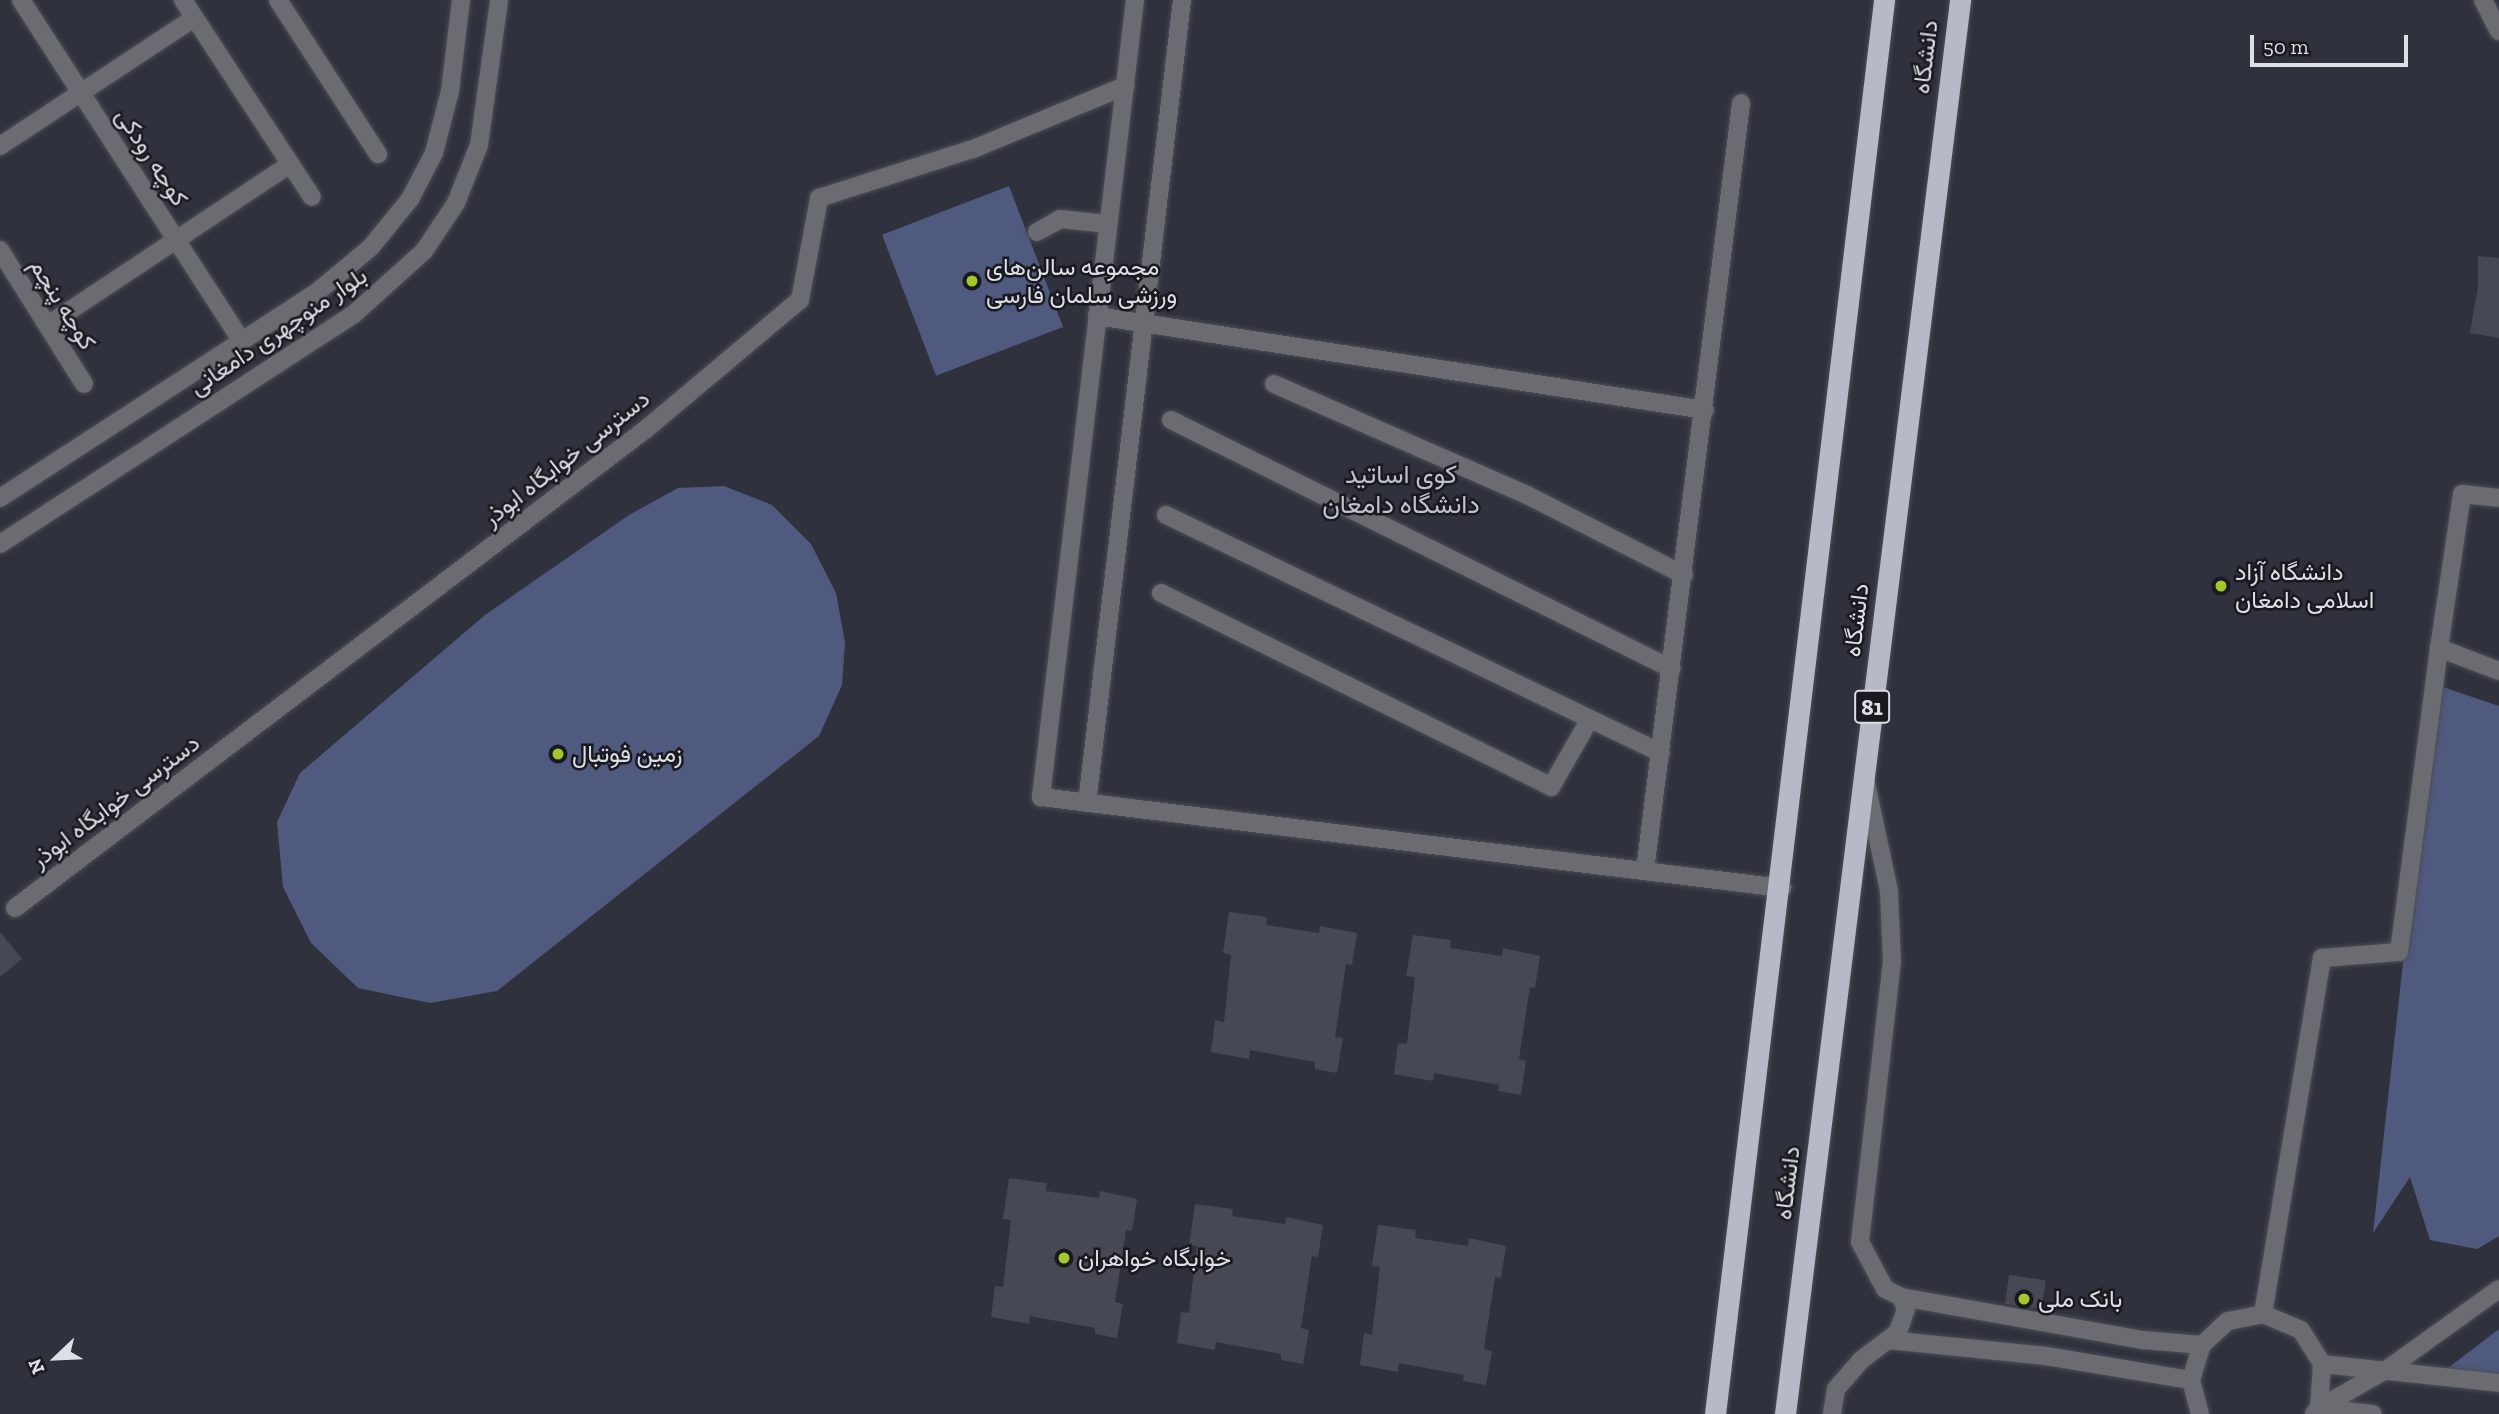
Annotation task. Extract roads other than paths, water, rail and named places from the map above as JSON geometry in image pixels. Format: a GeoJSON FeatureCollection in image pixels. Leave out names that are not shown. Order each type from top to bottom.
{"type":"FeatureCollection","features":[{"type":"Feature","properties":{"kind":"highway","name":"دانشگاه"},"geometry":{"type":"LineString","coordinates":[[1715,1414],[1782,888],[1884,0]]}},
{"type":"Feature","properties":{"kind":"highway","name":"دانشگاه"},"geometry":{"type":"LineString","coordinates":[[1785,1414],[1960,0]]}},
{"type":"Feature","properties":{"kind":"street","name":"کوچه رودکی"},"geometry":{"type":"LineString","coordinates":[[21,0],[242,341]]}},
{"type":"Feature","properties":{"kind":"street"},"geometry":{"type":"LineString","coordinates":[[183,0],[312,197]]}},
{"type":"Feature","properties":{"kind":"street"},"geometry":{"type":"LineString","coordinates":[[278,0],[378,154]]}},
{"type":"Feature","properties":{"kind":"street","name":"بلوار منوچهری دامغانی"},"geometry":{"type":"LineString","coordinates":[[0,498],[348,271],[410,199],[444,123],[461,0]]}},
{"type":"Feature","properties":{"kind":"street","name":"بلوار منوچهری دامغانی"},"geometry":{"type":"LineString","coordinates":[[0,544],[354,314],[424,251],[456,203],[479,145],[499,0]]}},
{"type":"Feature","properties":{"kind":"street"},"geometry":{"type":"LineString","coordinates":[[1135,0],[1041,797],[1782,888]]}},
{"type":"Feature","properties":{"kind":"street"},"geometry":{"type":"LineString","coordinates":[[1087,803],[1182,0]]}},
{"type":"Feature","properties":{"kind":"street"},"geometry":{"type":"LineString","coordinates":[[2483,0],[2499,31]]}},
{"type":"Feature","properties":{"kind":"street"},"geometry":{"type":"LineString","coordinates":[[0,146],[194,18]]}},
{"type":"Feature","properties":{"kind":"street","name":"دسترسی خوابگاه ابوذر"},"geometry":{"type":"LineString","coordinates":[[15,908],[646,429],[800,300],[818,198],[974,149],[1125,86]]}},
{"type":"Feature","properties":{"kind":"street"},"geometry":{"type":"LineString","coordinates":[[1645,871],[1705,410],[1741,103]]}},
{"type":"Feature","properties":{"kind":"street"},"geometry":{"type":"LineString","coordinates":[[48,325],[290,164]]}},
{"type":"Feature","properties":{"kind":"street"},"geometry":{"type":"LineString","coordinates":[[1037,232],[1060,219],[1108,224]]}},
{"type":"Feature","properties":{"kind":"street","name":"کوچه پنچم"},"geometry":{"type":"LineString","coordinates":[[0,250],[84,384]]}},
{"type":"Feature","properties":{"kind":"street"},"geometry":{"type":"LineString","coordinates":[[1097,316],[1705,410]]}},
{"type":"Feature","properties":{"kind":"street"},"geometry":{"type":"LineString","coordinates":[[1274,384],[1527,495],[1684,575]]}},
{"type":"Feature","properties":{"kind":"street"},"geometry":{"type":"LineString","coordinates":[[1171,420],[1672,669]]}},
{"type":"Feature","properties":{"kind":"street"},"geometry":{"type":"LineString","coordinates":[[2263,1314],[2322,958],[2399,952],[2462,494],[2499,498]]}},
{"type":"Feature","properties":{"kind":"street"},"geometry":{"type":"LineString","coordinates":[[1166,515],[1661,753]]}},
{"type":"Feature","properties":{"kind":"street"},"geometry":{"type":"LineString","coordinates":[[1161,593],[1551,788],[1590,719]]}},
{"type":"Feature","properties":{"kind":"street"},"geometry":{"type":"LineString","coordinates":[[2439,648],[2499,671]]}},
{"type":"Feature","properties":{"kind":"street"},"geometry":{"type":"LineString","coordinates":[[1864,774],[1889,891],[1892,963],[1860,1242],[1885,1289],[1901,1297],[2143,1340],[2202,1345]]}},
{"type":"Feature","properties":{"kind":"street"},"geometry":{"type":"LineString","coordinates":[[2316,1411],[2389,1368],[2499,1289]]}},
{"type":"Feature","properties":{"kind":"street"},"geometry":{"type":"LineString","coordinates":[[1832,1414],[1836,1389],[1860,1361],[1888,1340],[1904,1321],[1901,1297]]}},
{"type":"Feature","properties":{"kind":"street"},"geometry":{"type":"LineString","coordinates":[[2200,1414],[2191,1380],[2202,1345],[2228,1321],[2263,1314],[2301,1330],[2322,1364],[2316,1411]]}},
{"type":"Feature","properties":{"kind":"street"},"geometry":{"type":"LineString","coordinates":[[1888,1340],[2046,1356],[2191,1380]]}},
{"type":"Feature","properties":{"kind":"street"},"geometry":{"type":"LineString","coordinates":[[2322,1364],[2389,1368],[2499,1383]]}},
{"type":"Feature","properties":{"kind":"street"},"geometry":{"type":"LineString","coordinates":[[2316,1411],[2373,1414]]}},
{"type":"Feature","properties":{"kind":"place","name":"مجموعه سالن‌های ورزشی سلمان فارسی"},"geometry":{"type":"Point","coordinates":[972,281]}},
{"type":"Feature","properties":{"kind":"place","name":"دانشگاه آزاد اسلامی دامغان"},"geometry":{"type":"Point","coordinates":[2221,586]}},
{"type":"Feature","properties":{"kind":"place","name":"زمین فوتبال"},"geometry":{"type":"Point","coordinates":[558,754]}},
{"type":"Feature","properties":{"kind":"place","name":"خوابگاه خواهران"},"geometry":{"type":"Point","coordinates":[1064,1258]}},
{"type":"Feature","properties":{"kind":"place","name":"بانک ملی"},"geometry":{"type":"Point","coordinates":[2024,1299]}},
{"type":"Feature","properties":{"kind":"district","name":"کوی اساتید دانشگاه دامغان"},"geometry":{"type":"Point","coordinates":[1401,490]}}]}
